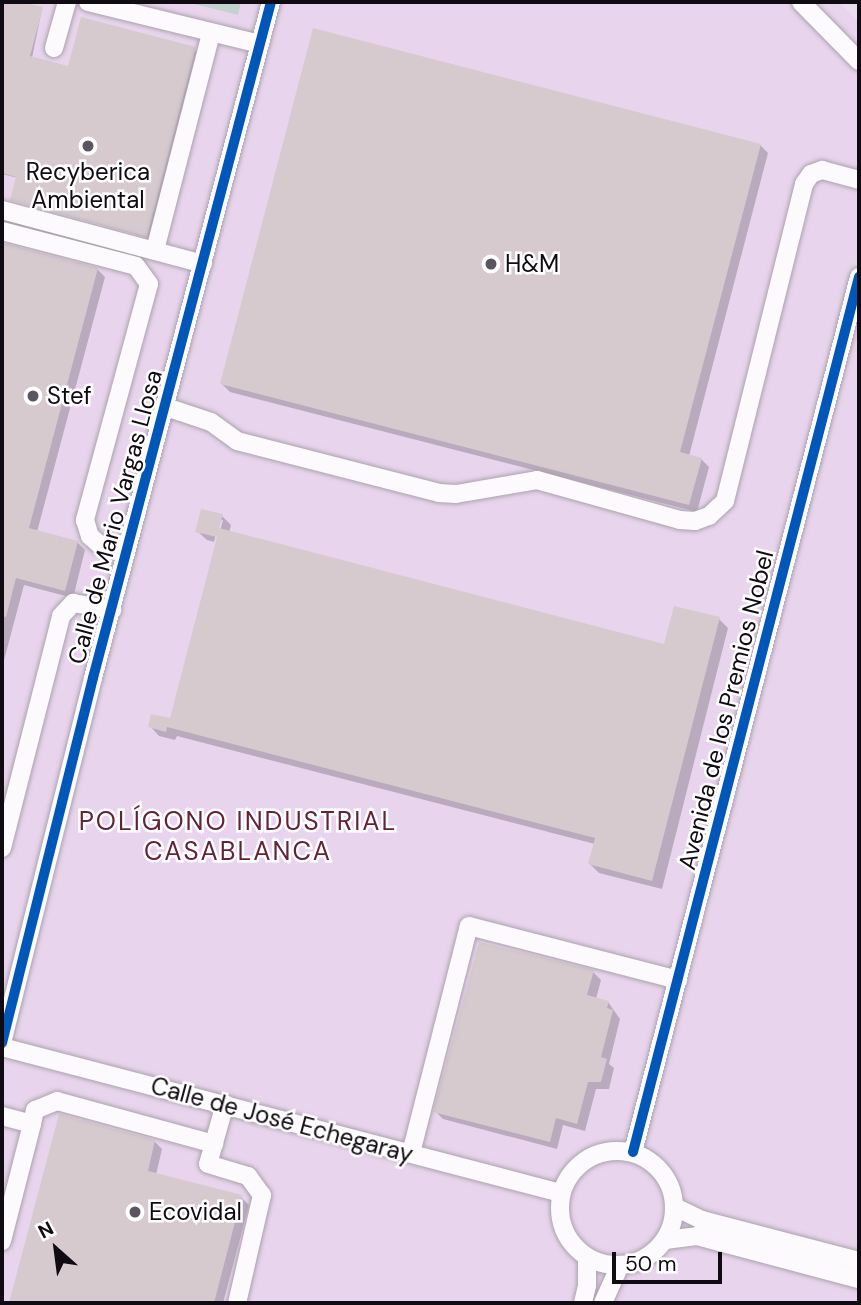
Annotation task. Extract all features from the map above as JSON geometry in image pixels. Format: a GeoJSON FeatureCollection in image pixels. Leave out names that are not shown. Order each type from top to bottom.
{"type":"FeatureCollection","features":[{"type":"Feature","properties":{"kind":"street"},"geometry":{"type":"LineString","coordinates":[[54,48],[67,2]]}},
{"type":"Feature","properties":{"kind":"street"},"geometry":{"type":"LineString","coordinates":[[88,2],[260,44]]}},
{"type":"Feature","properties":{"kind":"street","name":"Calle de Mario Vargas Llosa"},"geometry":{"type":"LineString","coordinates":[[2,1045],[127,550],[271,2]]}},
{"type":"Feature","properties":{"kind":"street"},"geometry":{"type":"LineString","coordinates":[[802,2],[859,61]]}},
{"type":"Feature","properties":{"kind":"street"},"geometry":{"type":"LineString","coordinates":[[155,250],[211,33]]}},
{"type":"Feature","properties":{"kind":"street"},"geometry":{"type":"LineString","coordinates":[[166,407],[211,422],[237,441],[439,493],[456,494],[537,480],[680,520],[695,521],[709,516],[725,501],[804,184],[811,174],[822,170],[859,180]]}},
{"type":"Feature","properties":{"kind":"street"},"geometry":{"type":"LineString","coordinates":[[2,210],[203,264]]}},
{"type":"Feature","properties":{"kind":"street"},"geometry":{"type":"LineString","coordinates":[[2,231],[136,266],[149,284],[85,520],[90,536],[100,545],[127,550]]}},
{"type":"Feature","properties":{"kind":"street","name":"Avenida de los Premios Nobel"},"geometry":{"type":"LineString","coordinates":[[633,1152],[859,278]]}},
{"type":"Feature","properties":{"kind":"street"},"geometry":{"type":"LineString","coordinates":[[2,848],[61,616],[73,603],[112,610]]}},
{"type":"Feature","properties":{"kind":"street"},"geometry":{"type":"LineString","coordinates":[[411,1153],[469,926],[678,980]]}},
{"type":"Feature","properties":{"kind":"street","name":"Calle de José Echegaray"},"geometry":{"type":"LineString","coordinates":[[2,1045],[561,1193]]}},
{"type":"Feature","properties":{"kind":"street"},"geometry":{"type":"LineString","coordinates":[[2,1241],[36,1111],[57,1101],[214,1144]]}},
{"type":"Feature","properties":{"kind":"street"},"geometry":{"type":"LineString","coordinates":[[225,1104],[208,1164],[248,1176],[262,1195],[237,1303]]}},
{"type":"Feature","properties":{"kind":"street"},"geometry":{"type":"LineString","coordinates":[[2,1116],[32,1124]]}},
{"type":"Feature","properties":{"kind":"street"},"geometry":{"type":"LineString","coordinates":[[606,1152],[633,1152],[661,1170],[671,1187],[675,1207],[673,1222],[665,1240],[649,1256],[620,1265],[587,1257],[572,1243],[564,1230],[559,1212],[561,1193],[568,1178],[581,1163],[606,1152]]}},
{"type":"Feature","properties":{"kind":"street"},"geometry":{"type":"LineString","coordinates":[[675,1207],[702,1220],[859,1261]]}},
{"type":"Feature","properties":{"kind":"street"},"geometry":{"type":"LineString","coordinates":[[665,1240],[697,1236],[859,1279]]}},
{"type":"Feature","properties":{"kind":"street"},"geometry":{"type":"LineString","coordinates":[[583,1303],[587,1285],[587,1257]]}},
{"type":"Feature","properties":{"kind":"street"},"geometry":{"type":"LineString","coordinates":[[603,1303],[620,1265]]}},
{"type":"Feature","properties":{"kind":"shaded area"},"geometry":{"type":"Polygon","coordinates":[[[2,2],[186,2],[238,15],[241,2],[839,2],[859,22],[859,1303],[2,1303],[2,2]]]}},
{"type":"Feature","properties":{"kind":"shaded area"},"geometry":{"type":"Polygon","coordinates":[[[186,2],[241,2],[238,15],[186,2]]]}},
{"type":"Feature","properties":{"kind":"building","name":"Recyberica Ambiental"},"geometry":{"type":"Polygon","coordinates":[[[2,2],[21,2],[43,7],[30,56],[68,66],[81,17],[196,47],[147,237],[10,200],[16,177],[2,173],[2,2]]]}},
{"type":"Feature","properties":{"kind":"building","name":"H&M"},"geometry":{"type":"Polygon","coordinates":[[[313,28],[761,144],[680,452],[702,458],[689,505],[220,384],[313,28]]]}},
{"type":"Feature","properties":{"kind":"building","name":"Stef"},"geometry":{"type":"Polygon","coordinates":[[[2,243],[98,268],[29,528],[78,541],[65,591],[16,578],[6,617],[2,616],[2,243]]]}},
{"type":"Feature","properties":{"kind":"building"},"geometry":{"type":"Polygon","coordinates":[[[201,509],[223,514],[219,528],[664,644],[674,606],[720,617],[652,881],[588,864],[595,838],[167,727],[166,732],[148,727],[151,714],[170,718],[217,537],[195,532],[201,509]]]}},
{"type":"Feature","properties":{"kind":"building"},"geometry":{"type":"Polygon","coordinates":[[[479,942],[594,970],[587,995],[609,1001],[607,1008],[613,1010],[601,1057],[607,1059],[601,1082],[588,1082],[577,1124],[556,1118],[550,1142],[433,1112],[479,942]]]}},
{"type":"Feature","properties":{"kind":"building","name":"Ecovidal"},"geometry":{"type":"Polygon","coordinates":[[[59,1114],[155,1140],[148,1171],[242,1195],[214,1303],[9,1303],[59,1114]]]}},
{"type":"Feature","properties":{"kind":"cycle path"},"geometry":{"type":"LineString","coordinates":[[2,1043],[93,678],[271,2]]}},
{"type":"Feature","properties":{"kind":"cycle path"},"geometry":{"type":"LineString","coordinates":[[633,1152],[859,277]]}},
{"type":"Feature","properties":{"kind":"place","name":"Recyberica Ambiental"},"geometry":{"type":"Point","coordinates":[88,146]}},
{"type":"Feature","properties":{"kind":"place","name":"H&M"},"geometry":{"type":"Point","coordinates":[491,264]}},
{"type":"Feature","properties":{"kind":"place","name":"Stef"},"geometry":{"type":"Point","coordinates":[33,396]}},
{"type":"Feature","properties":{"kind":"place","name":"Ecovidal"},"geometry":{"type":"Point","coordinates":[135,1212]}},
{"type":"Feature","properties":{"kind":"district","name":"POLÍGONO INDUSTRIAL CASABLANCA"},"geometry":{"type":"Point","coordinates":[238,837]}}]}
